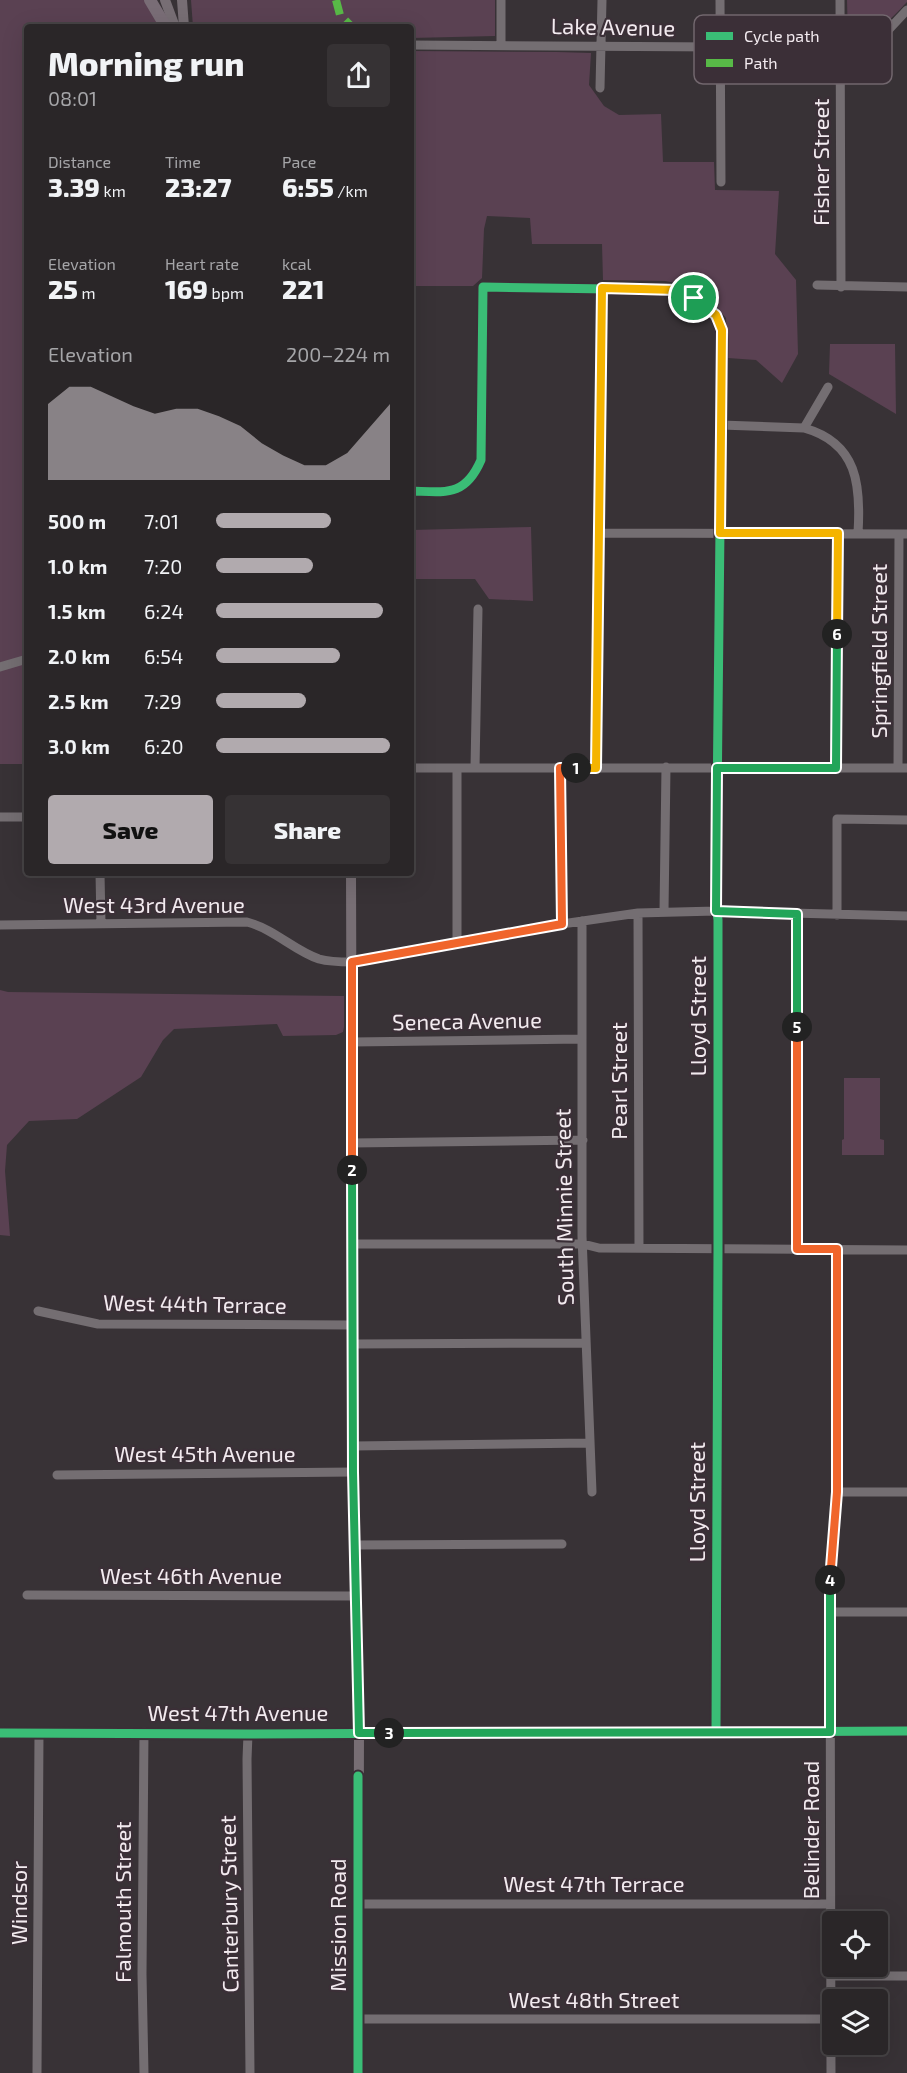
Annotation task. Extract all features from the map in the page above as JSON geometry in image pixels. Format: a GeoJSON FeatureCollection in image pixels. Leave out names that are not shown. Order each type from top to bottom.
{"type":"FeatureCollection","features":[{"type":"Feature","properties":{"kind":"highway"},"geometry":{"type":"LineString","coordinates":[[150,0],[164,24]]}},
{"type":"Feature","properties":{"kind":"main road"},"geometry":{"type":"LineString","coordinates":[[165,0],[174,24]]}},
{"type":"Feature","properties":{"kind":"main road"},"geometry":{"type":"LineString","coordinates":[[182,0],[184,24]]}},
{"type":"Feature","properties":{"kind":"main road","name":"Mission Road"},"geometry":{"type":"LineString","coordinates":[[351,876],[354,1596],[359,1733],[358,2073]]}},
{"type":"Feature","properties":{"kind":"street"},"geometry":{"type":"LineString","coordinates":[[501,0],[501,45]]}},
{"type":"Feature","properties":{"kind":"street"},"geometry":{"type":"LineString","coordinates":[[600,88],[602,0]]}},
{"type":"Feature","properties":{"kind":"street","name":"Lake Avenue"},"geometry":{"type":"LineString","coordinates":[[892,27],[907,10]]}},
{"type":"Feature","properties":{"kind":"street","name":"Lake Avenue"},"geometry":{"type":"LineString","coordinates":[[414,45],[694,47]]}},
{"type":"Feature","properties":{"kind":"street"},"geometry":{"type":"LineString","coordinates":[[720,84],[721,182]]}},
{"type":"Feature","properties":{"kind":"street","name":"Fisher Street"},"geometry":{"type":"LineString","coordinates":[[840,84],[841,287]]}},
{"type":"Feature","properties":{"kind":"street"},"geometry":{"type":"LineString","coordinates":[[817,285],[907,287]]}},
{"type":"Feature","properties":{"kind":"street"},"geometry":{"type":"LineString","coordinates":[[414,491],[455,490],[474,475],[481,460],[483,287],[602,288],[596,768]]}},
{"type":"Feature","properties":{"kind":"street","name":"Lloyd Street"},"geometry":{"type":"LineString","coordinates":[[602,288],[677,290],[686,293],[716,315],[722,330],[716,911],[718,932],[716,1731]]}},
{"type":"Feature","properties":{"kind":"street"},"geometry":{"type":"LineString","coordinates":[[804,428],[828,387]]}},
{"type":"Feature","properties":{"kind":"street"},"geometry":{"type":"LineString","coordinates":[[721,425],[804,428],[827,437],[841,449],[855,472],[859,489],[858,533]]}},
{"type":"Feature","properties":{"kind":"street"},"geometry":{"type":"LineString","coordinates":[[599,533],[903,534]]}},
{"type":"Feature","properties":{"kind":"street"},"geometry":{"type":"LineString","coordinates":[[836,768],[838,533]]}},
{"type":"Feature","properties":{"kind":"street","name":"Springfield Street"},"geometry":{"type":"LineString","coordinates":[[903,534],[903,768]]}},
{"type":"Feature","properties":{"kind":"street"},"geometry":{"type":"LineString","coordinates":[[475,768],[478,609]]}},
{"type":"Feature","properties":{"kind":"street"},"geometry":{"type":"LineString","coordinates":[[0,667],[24,660]]}},
{"type":"Feature","properties":{"kind":"street"},"geometry":{"type":"LineString","coordinates":[[414,768],[903,768]]}},
{"type":"Feature","properties":{"kind":"street"},"geometry":{"type":"LineString","coordinates":[[457,768],[457,943]]}},
{"type":"Feature","properties":{"kind":"street"},"geometry":{"type":"LineString","coordinates":[[560,768],[562,924]]}},
{"type":"Feature","properties":{"kind":"street"},"geometry":{"type":"LineString","coordinates":[[664,911],[666,768]]}},
{"type":"Feature","properties":{"kind":"street"},"geometry":{"type":"LineString","coordinates":[[0,817],[24,817]]}},
{"type":"Feature","properties":{"kind":"street"},"geometry":{"type":"LineString","coordinates":[[837,915],[837,819],[907,820]]}},
{"type":"Feature","properties":{"kind":"street"},"geometry":{"type":"LineString","coordinates":[[100,876],[101,924]]}},
{"type":"Feature","properties":{"kind":"street","name":"West 43rd Avenue"},"geometry":{"type":"LineString","coordinates":[[0,925],[247,922],[263,927],[317,958],[332,962],[352,962],[562,924],[638,913],[716,911],[907,915]]}},
{"type":"Feature","properties":{"kind":"street","name":"Pearl Street"},"geometry":{"type":"LineString","coordinates":[[638,913],[639,1248]]}},
{"type":"Feature","properties":{"kind":"street"},"geometry":{"type":"LineString","coordinates":[[797,914],[797,1249]]}},
{"type":"Feature","properties":{"kind":"street","name":"South Minnie Street"},"geometry":{"type":"LineString","coordinates":[[582,921],[585,1343],[592,1492]]}},
{"type":"Feature","properties":{"kind":"street","name":"Seneca Avenue"},"geometry":{"type":"LineString","coordinates":[[352,1042],[582,1039]]}},
{"type":"Feature","properties":{"kind":"street"},"geometry":{"type":"LineString","coordinates":[[352,1143],[583,1140]]}},
{"type":"Feature","properties":{"kind":"street"},"geometry":{"type":"LineString","coordinates":[[352,1244],[584,1244],[599,1248],[907,1251]]}},
{"type":"Feature","properties":{"kind":"street"},"geometry":{"type":"LineString","coordinates":[[830,1732],[830,1575],[837,1492],[837,1249]]}},
{"type":"Feature","properties":{"kind":"street","name":"West 44th Terrace"},"geometry":{"type":"LineString","coordinates":[[38,1311],[98,1324],[353,1325]]}},
{"type":"Feature","properties":{"kind":"street"},"geometry":{"type":"LineString","coordinates":[[353,1344],[585,1343]]}},
{"type":"Feature","properties":{"kind":"street"},"geometry":{"type":"LineString","coordinates":[[353,1446],[590,1443]]}},
{"type":"Feature","properties":{"kind":"street","name":"West 45th Avenue"},"geometry":{"type":"LineString","coordinates":[[57,1474],[353,1472]]}},
{"type":"Feature","properties":{"kind":"street"},"geometry":{"type":"LineString","coordinates":[[837,1492],[907,1492]]}},
{"type":"Feature","properties":{"kind":"street"},"geometry":{"type":"LineString","coordinates":[[354,1545],[562,1544]]}},
{"type":"Feature","properties":{"kind":"street","name":"West 46th Avenue"},"geometry":{"type":"LineString","coordinates":[[27,1596],[354,1596]]}},
{"type":"Feature","properties":{"kind":"street"},"geometry":{"type":"LineString","coordinates":[[830,1612],[907,1612]]}},
{"type":"Feature","properties":{"kind":"street","name":"West 47th Avenue"},"geometry":{"type":"LineString","coordinates":[[0,1733],[907,1731]]}},
{"type":"Feature","properties":{"kind":"street","name":"Falmouth Street"},"geometry":{"type":"LineString","coordinates":[[144,1732],[142,1974],[144,2073]]}},
{"type":"Feature","properties":{"kind":"street","name":"Belinder Road"},"geometry":{"type":"LineString","coordinates":[[830,1732],[830,1911]]}},
{"type":"Feature","properties":{"kind":"street","name":"Windsor"},"geometry":{"type":"LineString","coordinates":[[38,2073],[39,1733]]}},
{"type":"Feature","properties":{"kind":"street","name":"Canterbury Street"},"geometry":{"type":"LineString","coordinates":[[248,1734],[250,2073]]}},
{"type":"Feature","properties":{"kind":"street","name":"West 47th Terrace"},"geometry":{"type":"LineString","coordinates":[[358,1904],[830,1904]]}},
{"type":"Feature","properties":{"kind":"street"},"geometry":{"type":"LineString","coordinates":[[888,1976],[907,1976]]}},
{"type":"Feature","properties":{"kind":"street","name":"West 48th Street"},"geometry":{"type":"LineString","coordinates":[[358,2019],[822,2019]]}},
{"type":"Feature","properties":{"kind":"street","name":"Belinder Road"},"geometry":{"type":"LineString","coordinates":[[831,2055],[831,2073]]}},
{"type":"Feature","properties":{"kind":"shaded area"},"geometry":{"type":"Polygon","coordinates":[[[0,0],[144,0],[158,24],[24,24],[24,764],[0,764],[0,0]]]}},
{"type":"Feature","properties":{"kind":"shaded area"},"geometry":{"type":"Polygon","coordinates":[[[191,0],[495,0],[495,36],[414,38],[414,24],[193,24],[191,0]]]}},
{"type":"Feature","properties":{"kind":"shaded area"},"geometry":{"type":"Polygon","coordinates":[[[847,0],[907,0],[892,17],[892,15],[847,15],[847,0]]]}},
{"type":"Feature","properties":{"kind":"shaded area"},"geometry":{"type":"Polygon","coordinates":[[[414,51],[591,53],[589,85],[604,106],[619,115],[661,114],[663,162],[714,162],[715,190],[779,191],[775,254],[796,280],[798,354],[782,383],[756,360],[728,358],[726,318],[712,301],[687,285],[665,281],[603,280],[602,244],[532,244],[530,218],[487,216],[484,229],[482,278],[473,286],[414,286],[414,51]]]}},
{"type":"Feature","properties":{"kind":"shaded area"},"geometry":{"type":"Polygon","coordinates":[[[830,344],[895,344],[896,414],[829,374],[830,344]]]}},
{"type":"Feature","properties":{"kind":"shaded area"},"geometry":{"type":"Polygon","coordinates":[[[531,527],[533,601],[489,599],[475,579],[414,579],[414,530],[531,527]]]}},
{"type":"Feature","properties":{"kind":"shaded area"},"geometry":{"type":"Polygon","coordinates":[[[0,990],[8,992],[344,996],[344,1027],[343,1032],[336,1035],[283,1036],[277,1024],[174,1029],[163,1040],[141,1077],[77,1119],[29,1121],[7,1145],[5,1171],[10,1236],[0,1235],[0,990]]]}},
{"type":"Feature","properties":{"kind":"shaded area"},"geometry":{"type":"Polygon","coordinates":[[[844,1078],[880,1078],[880,1139],[884,1140],[884,1155],[842,1155],[844,1078]]]}},
{"type":"Feature","properties":{"kind":"marked path"},"geometry":{"type":"LineString","coordinates":[[336,0],[340,15],[349,24]]}},
{"type":"Feature","properties":{"kind":"cycle path"},"geometry":{"type":"LineString","coordinates":[[414,491],[453,490],[468,481],[481,460],[483,287],[677,290],[702,303],[714,314],[721,330],[722,340],[716,903],[718,920],[716,1731]]}},
{"type":"Feature","properties":{"kind":"cycle path"},"geometry":{"type":"LineString","coordinates":[[0,1733],[907,1731]]}},
{"type":"Feature","properties":{"kind":"cycle path"},"geometry":{"type":"LineString","coordinates":[[358,1776],[358,2073]]}},
{"type":"Feature","properties":{"kind":"route"},"geometry":{"type":"LineString","coordinates":[[602,288],[677,290],[694,298],[716,315],[722,330],[720,533],[838,533],[836,768],[717,768],[716,903],[716,911],[797,914],[797,1249],[837,1249],[837,1492],[830,1575],[830,1732],[359,1733],[354,1596],[352,962],[562,924],[560,768],[596,768],[602,288]]}}]}
